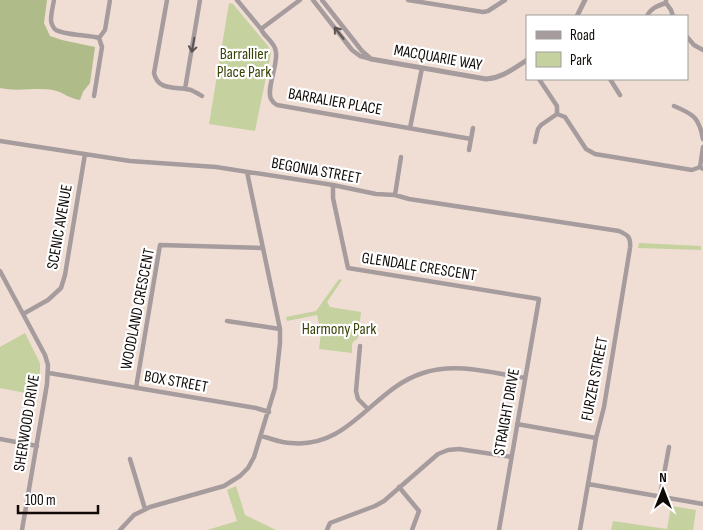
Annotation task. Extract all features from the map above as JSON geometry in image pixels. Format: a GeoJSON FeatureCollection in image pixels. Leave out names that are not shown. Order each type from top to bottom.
{"type":"FeatureCollection","features":[{"type":"Feature","properties":{"kind":"street"},"geometry":{"type":"LineString","coordinates":[[54,0],[51,20],[56,30],[99,38]]}},
{"type":"Feature","properties":{"kind":"street"},"geometry":{"type":"LineString","coordinates":[[99,38],[105,30],[110,0]]}},
{"type":"Feature","properties":{"kind":"street"},"geometry":{"type":"LineString","coordinates":[[167,0],[154,73],[155,78],[162,86],[192,91],[202,96]]}},
{"type":"Feature","properties":{"kind":"street"},"geometry":{"type":"LineString","coordinates":[[185,90],[200,0]]}},
{"type":"Feature","properties":{"kind":"street","name":"BARRALIER PLACE"},"geometry":{"type":"LineString","coordinates":[[237,0],[276,50],[270,93],[271,100],[277,105],[471,139]]}},
{"type":"Feature","properties":{"kind":"street"},"geometry":{"type":"LineString","coordinates":[[261,29],[300,0]]}},
{"type":"Feature","properties":{"kind":"street","name":"MACQUARIE WAY"},"geometry":{"type":"LineString","coordinates":[[313,0],[352,50],[360,56],[486,79],[505,74],[526,61]]}},
{"type":"Feature","properties":{"kind":"street","name":"MACQUARIE WAY"},"geometry":{"type":"LineString","coordinates":[[322,0],[362,51],[371,59]]}},
{"type":"Feature","properties":{"kind":"street"},"geometry":{"type":"LineString","coordinates":[[408,0],[483,12],[488,11],[505,0]]}},
{"type":"Feature","properties":{"kind":"street"},"geometry":{"type":"LineString","coordinates":[[578,15],[585,0]]}},
{"type":"Feature","properties":{"kind":"street"},"geometry":{"type":"LineString","coordinates":[[647,15],[655,7],[666,2],[674,15]]}},
{"type":"Feature","properties":{"kind":"street"},"geometry":{"type":"LineString","coordinates":[[94,96],[102,47],[99,38]]}},
{"type":"Feature","properties":{"kind":"street"},"geometry":{"type":"LineString","coordinates":[[688,38],[694,45],[703,50]]}},
{"type":"Feature","properties":{"kind":"street"},"geometry":{"type":"LineString","coordinates":[[410,128],[422,68]]}},
{"type":"Feature","properties":{"kind":"street"},"geometry":{"type":"LineString","coordinates":[[540,80],[557,106],[557,114]]}},
{"type":"Feature","properties":{"kind":"street"},"geometry":{"type":"LineString","coordinates":[[611,80],[620,95]]}},
{"type":"Feature","properties":{"kind":"street"},"geometry":{"type":"LineString","coordinates":[[674,106],[689,112],[696,118],[703,139]]}},
{"type":"Feature","properties":{"kind":"street"},"geometry":{"type":"LineString","coordinates":[[535,142],[541,125],[557,114]]}},
{"type":"Feature","properties":{"kind":"street"},"geometry":{"type":"LineString","coordinates":[[557,114],[564,117],[586,149],[594,154],[692,170],[701,168],[703,147]]}},
{"type":"Feature","properties":{"kind":"street"},"geometry":{"type":"LineString","coordinates":[[469,150],[473,128]]}},
{"type":"Feature","properties":{"kind":"street","name":"BEGONIA STREET"},"geometry":{"type":"LineString","coordinates":[[0,141],[130,161],[216,167],[333,185],[376,194],[395,195],[409,199],[619,231],[627,234]]}},
{"type":"Feature","properties":{"kind":"street","name":"SCENIC AVENUE"},"geometry":{"type":"LineString","coordinates":[[23,314],[48,300],[61,288],[85,154]]}},
{"type":"Feature","properties":{"kind":"street"},"geometry":{"type":"LineString","coordinates":[[395,195],[401,157]]}},
{"type":"Feature","properties":{"kind":"street"},"geometry":{"type":"LineString","coordinates":[[120,530],[134,515],[145,509],[224,486],[240,476],[254,458],[275,388],[280,329],[247,172]]}},
{"type":"Feature","properties":{"kind":"street","name":"GLENDALE CRESCENT"},"geometry":{"type":"LineString","coordinates":[[333,185],[333,198],[348,268],[539,299]]}},
{"type":"Feature","properties":{"kind":"street","name":"FURZER STREET"},"geometry":{"type":"LineString","coordinates":[[580,530],[596,438],[604,407],[630,248],[631,241],[627,234]]}},
{"type":"Feature","properties":{"kind":"street","name":"WOODLAND CRESCENT"},"geometry":{"type":"LineString","coordinates":[[136,388],[160,245],[263,248]]}},
{"type":"Feature","properties":{"kind":"street","name":"SHERWOOD DRIVE"},"geometry":{"type":"LineString","coordinates":[[0,271],[45,354],[48,363],[37,446],[22,530]]}},
{"type":"Feature","properties":{"kind":"street","name":"STRAIGHT DRIVE"},"geometry":{"type":"LineString","coordinates":[[499,530],[539,299]]}},
{"type":"Feature","properties":{"kind":"street"},"geometry":{"type":"LineString","coordinates":[[227,321],[280,329]]}},
{"type":"Feature","properties":{"kind":"street"},"geometry":{"type":"LineString","coordinates":[[360,346],[356,391],[358,399],[368,409]]}},
{"type":"Feature","properties":{"kind":"street"},"geometry":{"type":"LineString","coordinates":[[261,436],[290,443],[306,443],[335,435],[392,388],[406,379],[423,372],[452,368],[470,369],[525,378]]}},
{"type":"Feature","properties":{"kind":"street","name":"BOX STREET"},"geometry":{"type":"LineString","coordinates":[[48,373],[256,408],[269,412]]}},
{"type":"Feature","properties":{"kind":"street"},"geometry":{"type":"LineString","coordinates":[[517,424],[596,438]]}},
{"type":"Feature","properties":{"kind":"street"},"geometry":{"type":"LineString","coordinates":[[0,440],[37,446]]}},
{"type":"Feature","properties":{"kind":"street"},"geometry":{"type":"LineString","coordinates":[[660,496],[669,447]]}},
{"type":"Feature","properties":{"kind":"street"},"geometry":{"type":"LineString","coordinates":[[327,530],[330,523],[375,506],[438,454],[448,450],[459,449],[511,457]]}},
{"type":"Feature","properties":{"kind":"street"},"geometry":{"type":"LineString","coordinates":[[130,458],[145,509]]}},
{"type":"Feature","properties":{"kind":"street"},"geometry":{"type":"LineString","coordinates":[[588,484],[703,504]]}},
{"type":"Feature","properties":{"kind":"street"},"geometry":{"type":"LineString","coordinates":[[399,487],[418,512],[412,530]]}},
{"type":"Feature","properties":{"kind":"green space"},"geometry":{"type":"Polygon","coordinates":[[[0,0],[47,0],[44,23],[50,36],[95,47],[90,83],[80,100],[53,90],[13,90],[0,88],[0,0]]]}},
{"type":"Feature","properties":{"kind":"green space","name":"Barrallier Place Park"},"geometry":{"type":"Polygon","coordinates":[[[229,3],[233,4],[268,46],[271,53],[255,131],[209,124],[229,3]]]}},
{"type":"Feature","properties":{"kind":"green space"},"geometry":{"type":"Polygon","coordinates":[[[639,243],[701,246],[701,250],[638,248],[639,243]]]}},
{"type":"Feature","properties":{"kind":"green space","name":"Harmony Park"},"geometry":{"type":"Polygon","coordinates":[[[339,279],[342,280],[327,302],[330,307],[361,312],[358,338],[353,342],[352,353],[319,349],[321,333],[317,315],[287,321],[286,317],[316,311],[339,279]]]}},
{"type":"Feature","properties":{"kind":"green space"},"geometry":{"type":"Polygon","coordinates":[[[25,333],[40,363],[36,395],[0,388],[0,347],[25,333]]]}},
{"type":"Feature","properties":{"kind":"green space"},"geometry":{"type":"Polygon","coordinates":[[[236,486],[245,515],[276,530],[207,530],[237,521],[227,490],[236,486]]]}},
{"type":"Feature","properties":{"kind":"green space"},"geometry":{"type":"Polygon","coordinates":[[[671,506],[696,510],[693,530],[611,530],[613,521],[667,529],[671,506]]]}}]}
